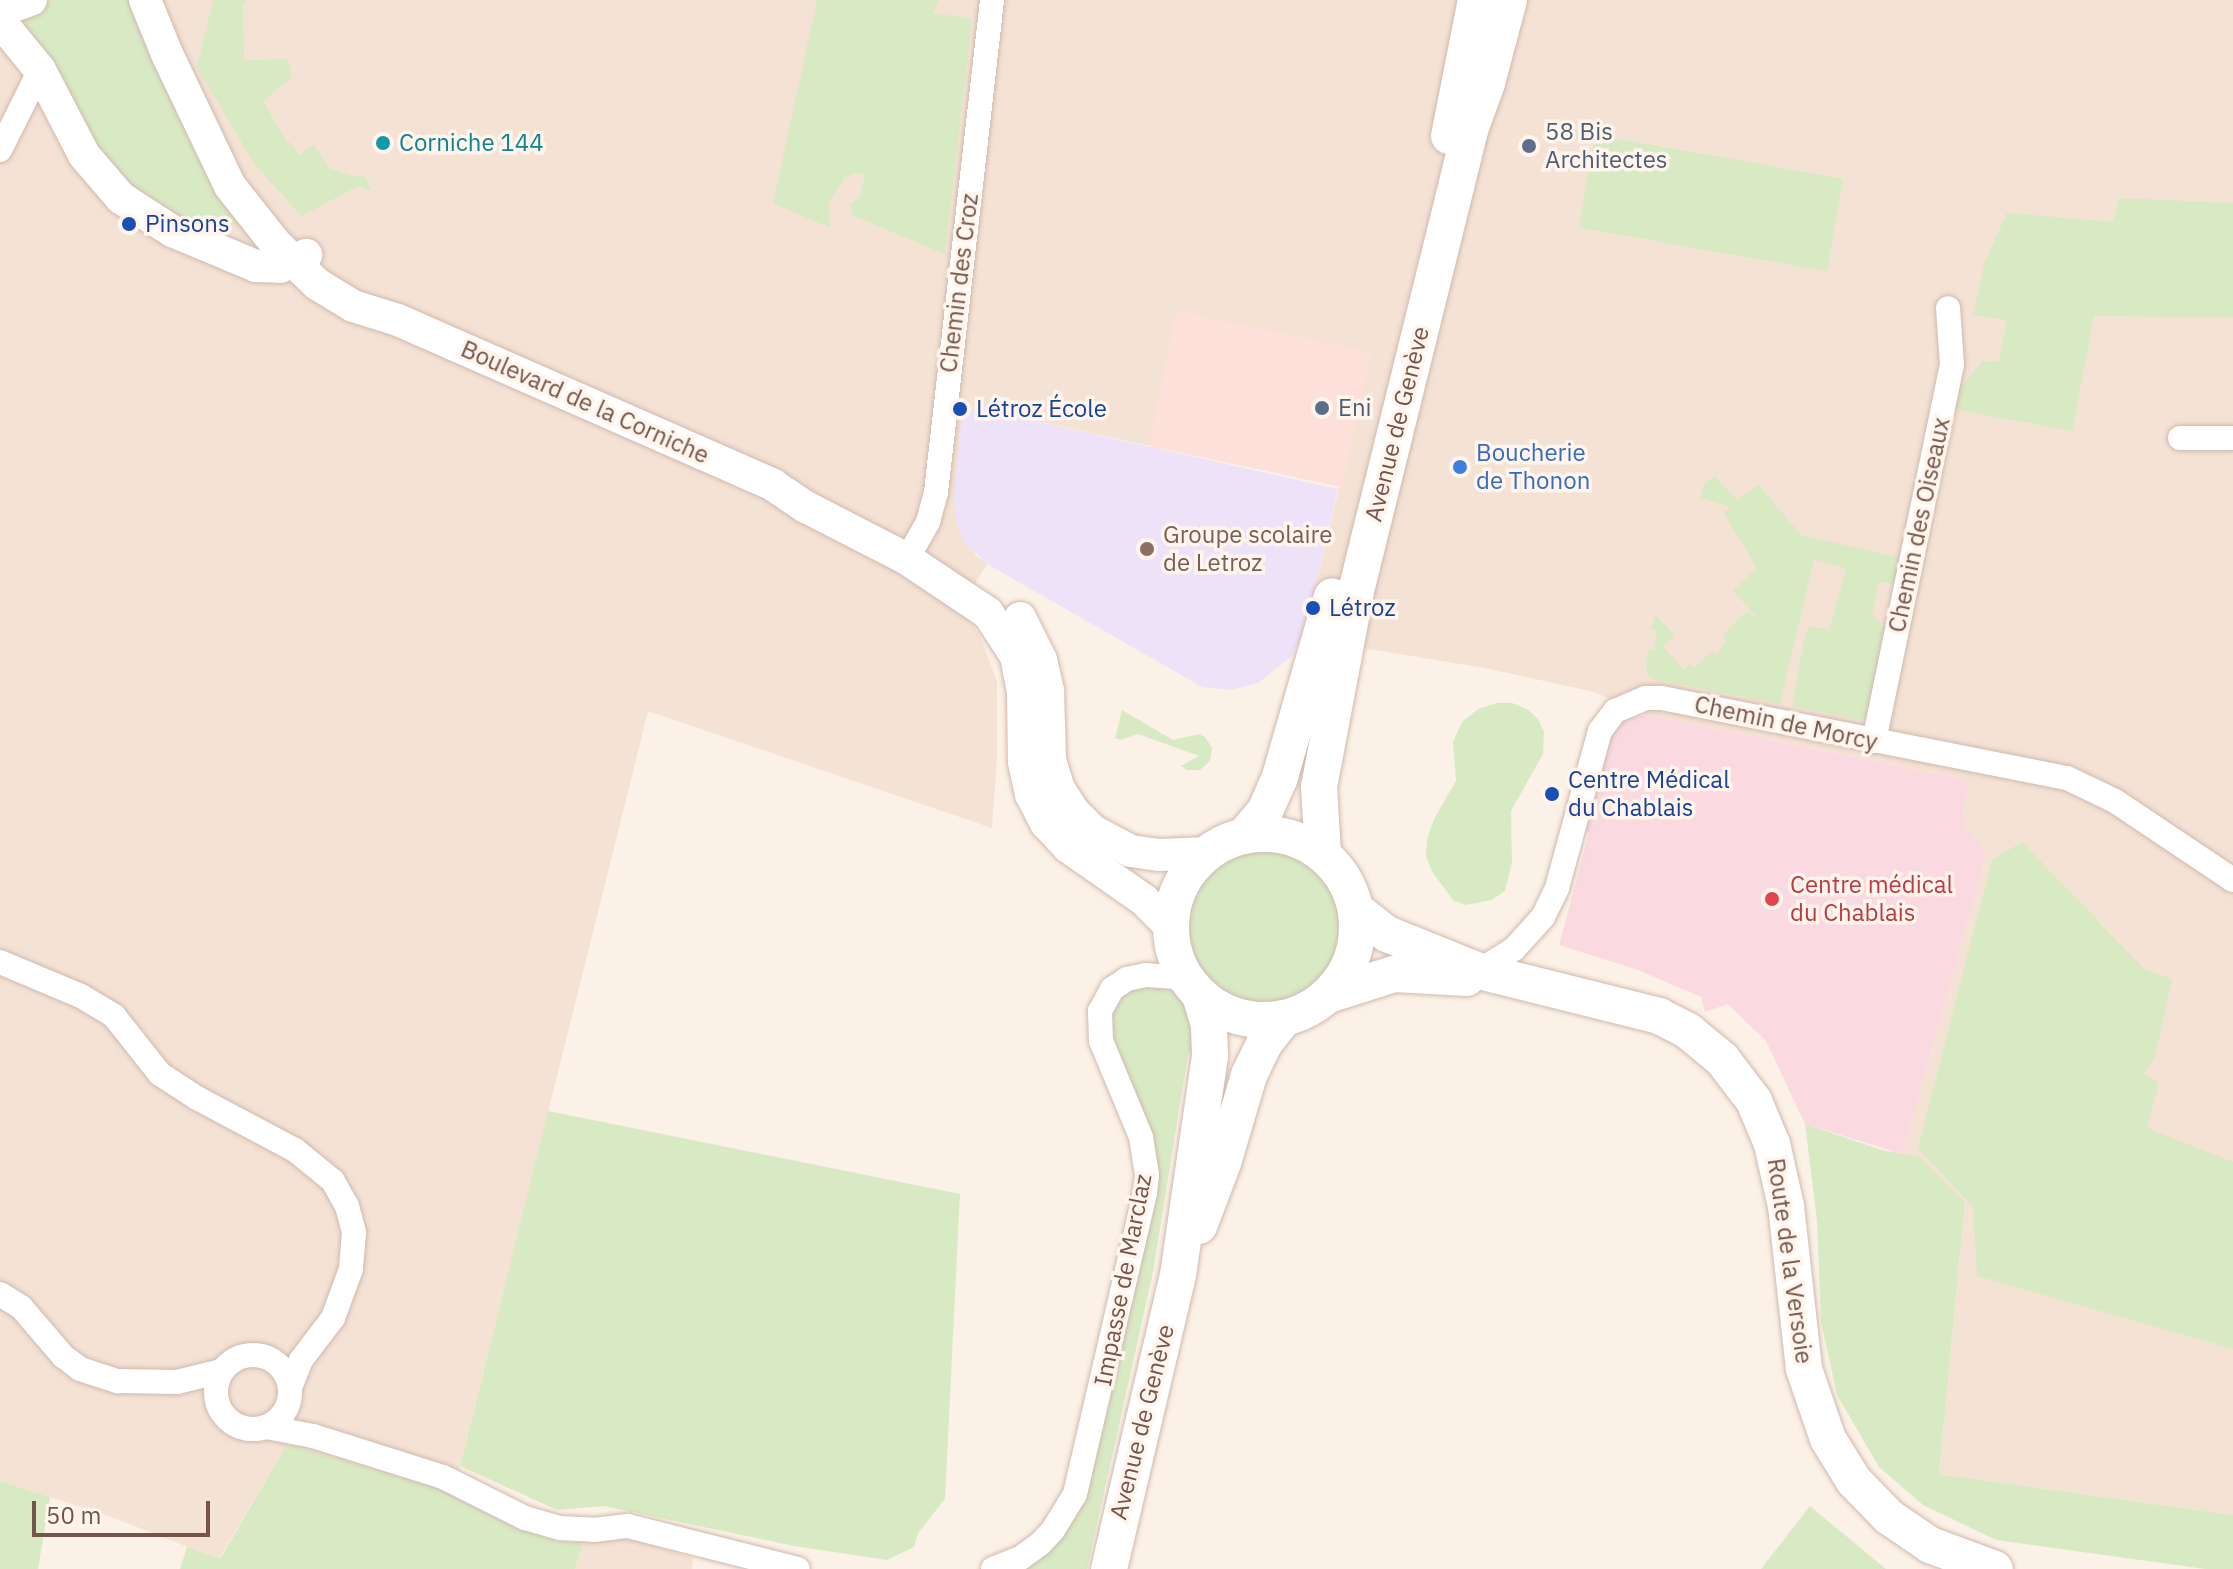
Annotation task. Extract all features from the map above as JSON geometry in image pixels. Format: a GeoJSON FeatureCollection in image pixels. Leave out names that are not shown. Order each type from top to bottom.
{"type":"FeatureCollection","features":[{"type":"Feature","properties":{"kind":"main road","name":"Avenue de Genève"},"geometry":{"type":"LineString","coordinates":[[1323,854],[1319,787],[1356,591],[1469,133],[1481,48],[1492,2]]}},
{"type":"Feature","properties":{"kind":"main road","name":"Avenue de Genève"},"geometry":{"type":"LineString","coordinates":[[1244,836],[1274,792],[1323,634],[1454,117],[1481,48]]}},
{"type":"Feature","properties":{"kind":"main road"},"geometry":{"type":"LineString","coordinates":[[1260,834],[1293,838],[1323,854],[1341,873],[1356,910],[1353,956],[1328,995],[1315,1005],[1284,1018],[1239,1017],[1193,986],[1177,959],[1171,927],[1173,910],[1185,878],[1208,853],[1244,836],[1260,834]]}},
{"type":"Feature","properties":{"kind":"main road","name":"Route de la Versoie"},"geometry":{"type":"LineString","coordinates":[[1356,910],[1387,934],[1493,976],[1659,1016],[1699,1039],[1732,1070],[1762,1117],[1779,1167],[1804,1369],[1828,1439],[1854,1481],[1889,1517],[1930,1545],[1995,1569]]}},
{"type":"Feature","properties":{"kind":"main road","name":"Route de la Versoie"},"geometry":{"type":"LineString","coordinates":[[1328,995],[1394,974],[1493,976]]}},
{"type":"Feature","properties":{"kind":"main road","name":"Avenue de Genève"},"geometry":{"type":"LineString","coordinates":[[1109,1569],[1178,1275],[1210,1056],[1209,1025],[1193,986]]}},
{"type":"Feature","properties":{"kind":"main road","name":"Avenue de Genève"},"geometry":{"type":"LineString","coordinates":[[1178,1275],[1220,1173],[1249,1075],[1264,1044],[1284,1018]]}},
{"type":"Feature","properties":{"kind":"street"},"geometry":{"type":"LineString","coordinates":[[0,11],[31,0]]}},
{"type":"Feature","properties":{"kind":"street","name":"Boulevard de la Corniche"},"geometry":{"type":"LineString","coordinates":[[145,0],[230,186],[340,300],[398,320],[773,485],[806,507],[913,550],[1000,595],[1020,618],[1025,648],[1048,691],[1024,762],[1031,794],[1056,836],[1144,900],[1171,927]]}},
{"type":"Feature","properties":{"kind":"street","name":"Chemin des Croz"},"geometry":{"type":"LineString","coordinates":[[913,550],[936,492],[992,0]]}},
{"type":"Feature","properties":{"kind":"street"},"geometry":{"type":"LineString","coordinates":[[0,21],[40,70],[84,155],[108,186],[138,210],[172,231],[273,268],[291,247]]}},
{"type":"Feature","properties":{"kind":"street"},"geometry":{"type":"LineString","coordinates":[[0,150],[40,70]]}},
{"type":"Feature","properties":{"kind":"street","name":"Chemin des Oiseaux"},"geometry":{"type":"LineString","coordinates":[[1874,741],[1952,365],[1948,308]]}},
{"type":"Feature","properties":{"kind":"street"},"geometry":{"type":"LineString","coordinates":[[2180,438],[2233,438]]}},
{"type":"Feature","properties":{"kind":"street","name":"Chemin de Morcy"},"geometry":{"type":"LineString","coordinates":[[1493,976],[1549,908],[1597,738],[1604,724],[1621,707],[1645,698],[1662,698],[2050,774],[2084,784],[2233,880]]}},
{"type":"Feature","properties":{"kind":"street","name":"Boulevard de la Corniche"},"geometry":{"type":"LineString","coordinates":[[1035,731],[1050,760],[1058,787],[1073,811],[1093,831],[1118,846],[1145,854],[1208,853]]}},
{"type":"Feature","properties":{"kind":"street"},"geometry":{"type":"LineString","coordinates":[[0,962],[81,996],[114,1016],[160,1074],[197,1098],[295,1150],[333,1181],[347,1206],[354,1233],[351,1269],[333,1318],[316,1339],[277,1420],[266,1427]]}},
{"type":"Feature","properties":{"kind":"street","name":"Impasse de Marclaz"},"geometry":{"type":"LineString","coordinates":[[993,1569],[1022,1557],[1040,1544],[1053,1530],[1075,1494],[1145,1192],[1147,1175],[1141,1137],[1101,1041],[1100,1011],[1112,989],[1127,979],[1146,975],[1193,986]]}},
{"type":"Feature","properties":{"kind":"street"},"geometry":{"type":"LineString","coordinates":[[0,1294],[21,1307],[80,1369],[118,1381],[152,1379],[177,1382],[221,1371],[242,1356],[266,1357],[294,1350],[316,1339]]}},
{"type":"Feature","properties":{"kind":"street"},"geometry":{"type":"LineString","coordinates":[[266,1357],[285,1372],[290,1393],[313,1436]]}},
{"type":"Feature","properties":{"kind":"street"},"geometry":{"type":"LineString","coordinates":[[219,1409],[216,1384],[221,1371]]}},
{"type":"Feature","properties":{"kind":"street"},"geometry":{"type":"LineString","coordinates":[[177,1382],[219,1409],[239,1427],[266,1427],[313,1436],[443,1477],[525,1518],[560,1528],[594,1530],[628,1526],[798,1569]]}},
{"type":"Feature","properties":{"kind":"shaded area"},"geometry":{"type":"Polygon","coordinates":[[[0,0],[2233,0],[2233,1515],[1939,1474],[1965,1203],[1920,1157],[1902,1154],[1987,853],[1967,829],[1962,815],[1970,781],[1647,715],[1594,692],[1485,668],[1356,647],[1305,631],[1371,353],[1177,312],[1150,446],[964,405],[975,555],[987,564],[961,608],[980,636],[997,681],[997,758],[992,828],[648,711],[453,1493],[287,1444],[219,1559],[106,1515],[0,1481],[0,0]]]}},
{"type":"Feature","properties":{"kind":"shaded area"},"geometry":{"type":"Polygon","coordinates":[[[1177,311],[1371,352],[1342,487],[1148,446],[1177,311]]]}},
{"type":"Feature","properties":{"kind":"shaded area","name":"Groupe scolaire de Letroz"},"geometry":{"type":"Polygon","coordinates":[[[963,405],[1338,489],[1305,631],[1292,656],[1258,683],[1231,690],[1202,687],[987,564],[965,543],[957,524],[954,499],[963,405]]]}},
{"type":"Feature","properties":{"kind":"shaded area","name":"Centre médical du Chablais"},"geometry":{"type":"Polygon","coordinates":[[[1647,715],[1970,781],[1962,815],[1967,829],[1987,853],[1902,1154],[1805,1124],[1766,1041],[1728,1004],[1705,1012],[1701,997],[1638,970],[1559,945],[1589,833],[1584,831],[1610,737],[1624,719],[1647,715]]]}},
{"type":"Feature","properties":{"kind":"shaded area"},"geometry":{"type":"Polygon","coordinates":[[[626,1537],[693,1558],[692,1569],[575,1569],[583,1542],[626,1537]]]}},
{"type":"Feature","properties":{"kind":"green space"},"geometry":{"type":"Polygon","coordinates":[[[53,0],[133,0],[244,225],[203,223],[146,204],[103,162],[17,18],[31,15],[53,0]]]}},
{"type":"Feature","properties":{"kind":"green space"},"geometry":{"type":"Polygon","coordinates":[[[213,0],[246,0],[243,5],[244,60],[288,59],[292,77],[263,101],[287,143],[290,142],[299,155],[314,145],[329,168],[353,176],[365,176],[371,191],[358,186],[302,216],[255,165],[197,67],[213,0]]]}},
{"type":"Feature","properties":{"kind":"green space"},"geometry":{"type":"Polygon","coordinates":[[[817,0],[938,0],[933,13],[972,19],[945,254],[852,215],[850,204],[859,198],[865,175],[856,173],[844,178],[829,202],[830,228],[773,203],[817,0]]]}},
{"type":"Feature","properties":{"kind":"green space"},"geometry":{"type":"Polygon","coordinates":[[[1595,135],[1843,179],[1827,271],[1579,228],[1595,135]]]}},
{"type":"Feature","properties":{"kind":"green space"},"geometry":{"type":"Polygon","coordinates":[[[2119,198],[2233,203],[2233,318],[2094,316],[2072,431],[1953,409],[1957,390],[1983,361],[1999,361],[2007,320],[1973,315],[1984,264],[2007,213],[2113,222],[2119,198]]]}},
{"type":"Feature","properties":{"kind":"green space"},"geometry":{"type":"Polygon","coordinates":[[[1715,476],[1737,500],[1759,485],[1801,535],[1901,558],[1898,585],[1879,582],[1872,615],[1888,631],[1872,712],[1862,720],[1792,706],[1805,635],[1809,626],[1829,630],[1846,569],[1814,559],[1780,704],[1652,679],[1647,673],[1646,659],[1649,649],[1654,649],[1657,632],[1651,628],[1655,614],[1675,635],[1663,646],[1684,670],[1690,664],[1694,668],[1712,651],[1717,655],[1726,639],[1722,635],[1748,611],[1764,625],[1733,591],[1757,568],[1724,513],[1730,507],[1701,498],[1704,483],[1715,476]]]}},
{"type":"Feature","properties":{"kind":"green space"},"geometry":{"type":"Polygon","coordinates":[[[1497,703],[1512,703],[1527,709],[1538,719],[1544,732],[1543,754],[1511,811],[1512,862],[1505,891],[1492,900],[1466,905],[1454,901],[1432,872],[1426,856],[1427,840],[1434,819],[1456,781],[1453,742],[1462,722],[1478,709],[1497,703]]]}},
{"type":"Feature","properties":{"kind":"green space"},"geometry":{"type":"Polygon","coordinates":[[[1122,710],[1173,740],[1199,734],[1205,737],[1212,748],[1210,761],[1200,770],[1187,770],[1181,766],[1199,756],[1138,734],[1121,740],[1115,738],[1122,710]]]}},
{"type":"Feature","properties":{"kind":"green space"},"geometry":{"type":"Polygon","coordinates":[[[2022,842],[2144,969],[2172,979],[2156,1054],[2144,1074],[2159,1083],[2147,1128],[2233,1162],[2233,1349],[1977,1276],[1973,1207],[1918,1148],[1992,860],[2022,842]]]}},
{"type":"Feature","properties":{"kind":"green space"},"geometry":{"type":"Polygon","coordinates":[[[1265,851],[1294,857],[1319,873],[1335,898],[1341,927],[1335,956],[1319,981],[1294,997],[1265,1003],[1236,997],[1211,981],[1195,956],[1189,927],[1195,898],[1211,873],[1236,857],[1265,851]]]}},
{"type":"Feature","properties":{"kind":"green space"},"geometry":{"type":"Polygon","coordinates":[[[1159,985],[1173,991],[1186,1004],[1201,1043],[1188,1054],[1153,1272],[1087,1569],[1014,1569],[1058,1538],[1156,1180],[1107,1037],[1109,1008],[1130,987],[1159,985]]]}},
{"type":"Feature","properties":{"kind":"green space"},"geometry":{"type":"Polygon","coordinates":[[[548,1111],[960,1194],[945,1499],[918,1533],[914,1547],[887,1560],[794,1546],[604,1506],[557,1510],[460,1466],[548,1111]]]}},
{"type":"Feature","properties":{"kind":"green space"},"geometry":{"type":"Polygon","coordinates":[[[1805,1124],[1882,1150],[1920,1157],[1965,1202],[1939,1474],[2233,1515],[2233,1569],[2205,1569],[1996,1540],[1923,1505],[1879,1467],[1837,1395],[1821,1322],[1817,1221],[1805,1124]]]}},
{"type":"Feature","properties":{"kind":"green space"},"geometry":{"type":"Polygon","coordinates":[[[287,1444],[453,1493],[530,1532],[559,1542],[583,1542],[575,1569],[180,1569],[187,1547],[220,1559],[287,1444]]]}},
{"type":"Feature","properties":{"kind":"green space"},"geometry":{"type":"Polygon","coordinates":[[[0,1481],[50,1497],[38,1569],[0,1569],[0,1481]]]}},
{"type":"Feature","properties":{"kind":"green space"},"geometry":{"type":"Polygon","coordinates":[[[1810,1506],[1886,1569],[1761,1569],[1810,1506]]]}},
{"type":"Feature","properties":{"kind":"place","name":"Corniche 144"},"geometry":{"type":"Point","coordinates":[383,143]}},
{"type":"Feature","properties":{"kind":"place","name":"58 Bis Architectes"},"geometry":{"type":"Point","coordinates":[1529,146]}},
{"type":"Feature","properties":{"kind":"place","name":"Pinsons"},"geometry":{"type":"Point","coordinates":[129,224]}},
{"type":"Feature","properties":{"kind":"place","name":"Eni"},"geometry":{"type":"Point","coordinates":[1322,408]}},
{"type":"Feature","properties":{"kind":"place","name":"Létroz École"},"geometry":{"type":"Point","coordinates":[960,409]}},
{"type":"Feature","properties":{"kind":"place","name":"Boucherie de Thonon"},"geometry":{"type":"Point","coordinates":[1460,467]}},
{"type":"Feature","properties":{"kind":"place","name":"Groupe scolaire de Letroz"},"geometry":{"type":"Point","coordinates":[1147,549]}},
{"type":"Feature","properties":{"kind":"place","name":"Létroz"},"geometry":{"type":"Point","coordinates":[1313,608]}},
{"type":"Feature","properties":{"kind":"place","name":"Centre Médical du Chablais"},"geometry":{"type":"Point","coordinates":[1552,794]}},
{"type":"Feature","properties":{"kind":"place","name":"Centre médical du Chablais"},"geometry":{"type":"Point","coordinates":[1772,899]}}]}
